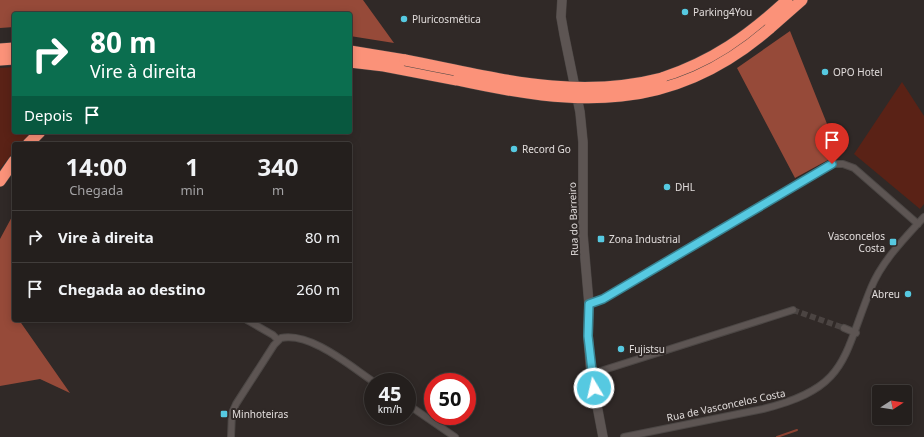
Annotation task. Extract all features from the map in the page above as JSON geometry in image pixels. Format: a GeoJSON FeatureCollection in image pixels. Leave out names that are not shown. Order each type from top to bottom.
{"type":"FeatureCollection","features":[{"type":"Feature","properties":{"kind":"highway"},"geometry":{"type":"LineString","coordinates":[[352,51],[496,78],[571,89],[619,87],[662,78],[704,62],[730,47],[754,29],[787,0]]}},
{"type":"Feature","properties":{"kind":"highway"},"geometry":{"type":"LineString","coordinates":[[352,62],[384,66],[560,98],[590,99],[635,95],[671,86],[706,72],[745,49],[802,0]]}},
{"type":"Feature","properties":{"kind":"highway"},"geometry":{"type":"LineString","coordinates":[[0,60],[12,59]]}},
{"type":"Feature","properties":{"kind":"highway"},"geometry":{"type":"LineString","coordinates":[[30,142],[38,134]]}},
{"type":"Feature","properties":{"kind":"highway"},"geometry":{"type":"LineString","coordinates":[[0,181],[12,164]]}},
{"type":"Feature","properties":{"kind":"main road","name":"Rua do Barreiro"},"geometry":{"type":"LineString","coordinates":[[562,0],[562,22],[579,105],[582,134],[583,235],[589,304],[588,336],[591,374],[603,437]]}},
{"type":"Feature","properties":{"kind":"street"},"geometry":{"type":"LineString","coordinates":[[589,304],[603,299],[832,164],[843,164],[854,168],[918,224]]}},
{"type":"Feature","properties":{"kind":"street","name":"Rua de Vasconcelos Costa"},"geometry":{"type":"LineString","coordinates":[[624,437],[763,409],[799,398],[820,386],[839,367],[856,332],[872,288],[883,266],[924,217]]}},
{"type":"Feature","properties":{"kind":"street"},"geometry":{"type":"LineString","coordinates":[[591,374],[793,310]]}},
{"type":"Feature","properties":{"kind":"street"},"geometry":{"type":"LineString","coordinates":[[251,322],[273,335],[278,340]]}},
{"type":"Feature","properties":{"kind":"street"},"geometry":{"type":"LineString","coordinates":[[844,328],[856,332]]}},
{"type":"Feature","properties":{"kind":"street"},"geometry":{"type":"LineString","coordinates":[[231,437],[232,414],[236,404],[278,340],[292,337],[315,344],[364,376]]}},
{"type":"Feature","properties":{"kind":"street"},"geometry":{"type":"LineString","coordinates":[[416,410],[455,437]]}},
{"type":"Feature","properties":{"kind":"shaded area"},"geometry":{"type":"Polygon","coordinates":[[[0,0],[363,0],[394,43],[352,36],[352,12],[12,12],[12,27],[0,28],[0,0]]]}},
{"type":"Feature","properties":{"kind":"shaded area"},"geometry":{"type":"Polygon","coordinates":[[[790,31],[839,154],[795,178],[737,68],[790,31]]]}},
{"type":"Feature","properties":{"kind":"shaded area"},"geometry":{"type":"Polygon","coordinates":[[[12,67],[12,134],[29,134],[22,142],[12,142],[12,154],[0,169],[0,68],[12,67]]]}},
{"type":"Feature","properties":{"kind":"shaded area"},"geometry":{"type":"Polygon","coordinates":[[[902,82],[924,116],[924,204],[920,209],[854,154],[902,82]]]}},
{"type":"Feature","properties":{"kind":"shaded area"},"geometry":{"type":"Polygon","coordinates":[[[12,217],[12,322],[20,322],[70,393],[40,379],[0,386],[0,239],[12,217]]]}},
{"type":"Feature","properties":{"kind":"waterway"},"geometry":{"type":"LineString","coordinates":[[777,437],[797,430]]}},
{"type":"Feature","properties":{"kind":"tunnel"},"geometry":{"type":"LineString","coordinates":[[793,310],[844,328]]}},
{"type":"Feature","properties":{"kind":"place","name":"Parking4You"},"geometry":{"type":"Point","coordinates":[685,12]}},
{"type":"Feature","properties":{"kind":"place","name":"Pluricosmética"},"geometry":{"type":"Point","coordinates":[404,19]}},
{"type":"Feature","properties":{"kind":"place","name":"OPO Hotel"},"geometry":{"type":"Point","coordinates":[825,72]}},
{"type":"Feature","properties":{"kind":"place","name":"Record Go"},"geometry":{"type":"Point","coordinates":[514,149]}},
{"type":"Feature","properties":{"kind":"place","name":"DHL"},"geometry":{"type":"Point","coordinates":[667,187]}},
{"type":"Feature","properties":{"kind":"place","name":"Zona Industrial"},"geometry":{"type":"Point","coordinates":[601,239]}},
{"type":"Feature","properties":{"kind":"place","name":"Vasconcelos Costa"},"geometry":{"type":"Point","coordinates":[893,242]}},
{"type":"Feature","properties":{"kind":"place","name":"Abreu"},"geometry":{"type":"Point","coordinates":[908,294]}},
{"type":"Feature","properties":{"kind":"place","name":"Fujistsu"},"geometry":{"type":"Point","coordinates":[621,349]}},
{"type":"Feature","properties":{"kind":"place","name":"Minhoteiras"},"geometry":{"type":"Point","coordinates":[224,414]}},
{"type":"Feature","properties":{"kind":"route"},"geometry":{"type":"LineString","coordinates":[[594,388],[591,374],[588,336],[589,304],[603,299],[832,164]]}}]}
